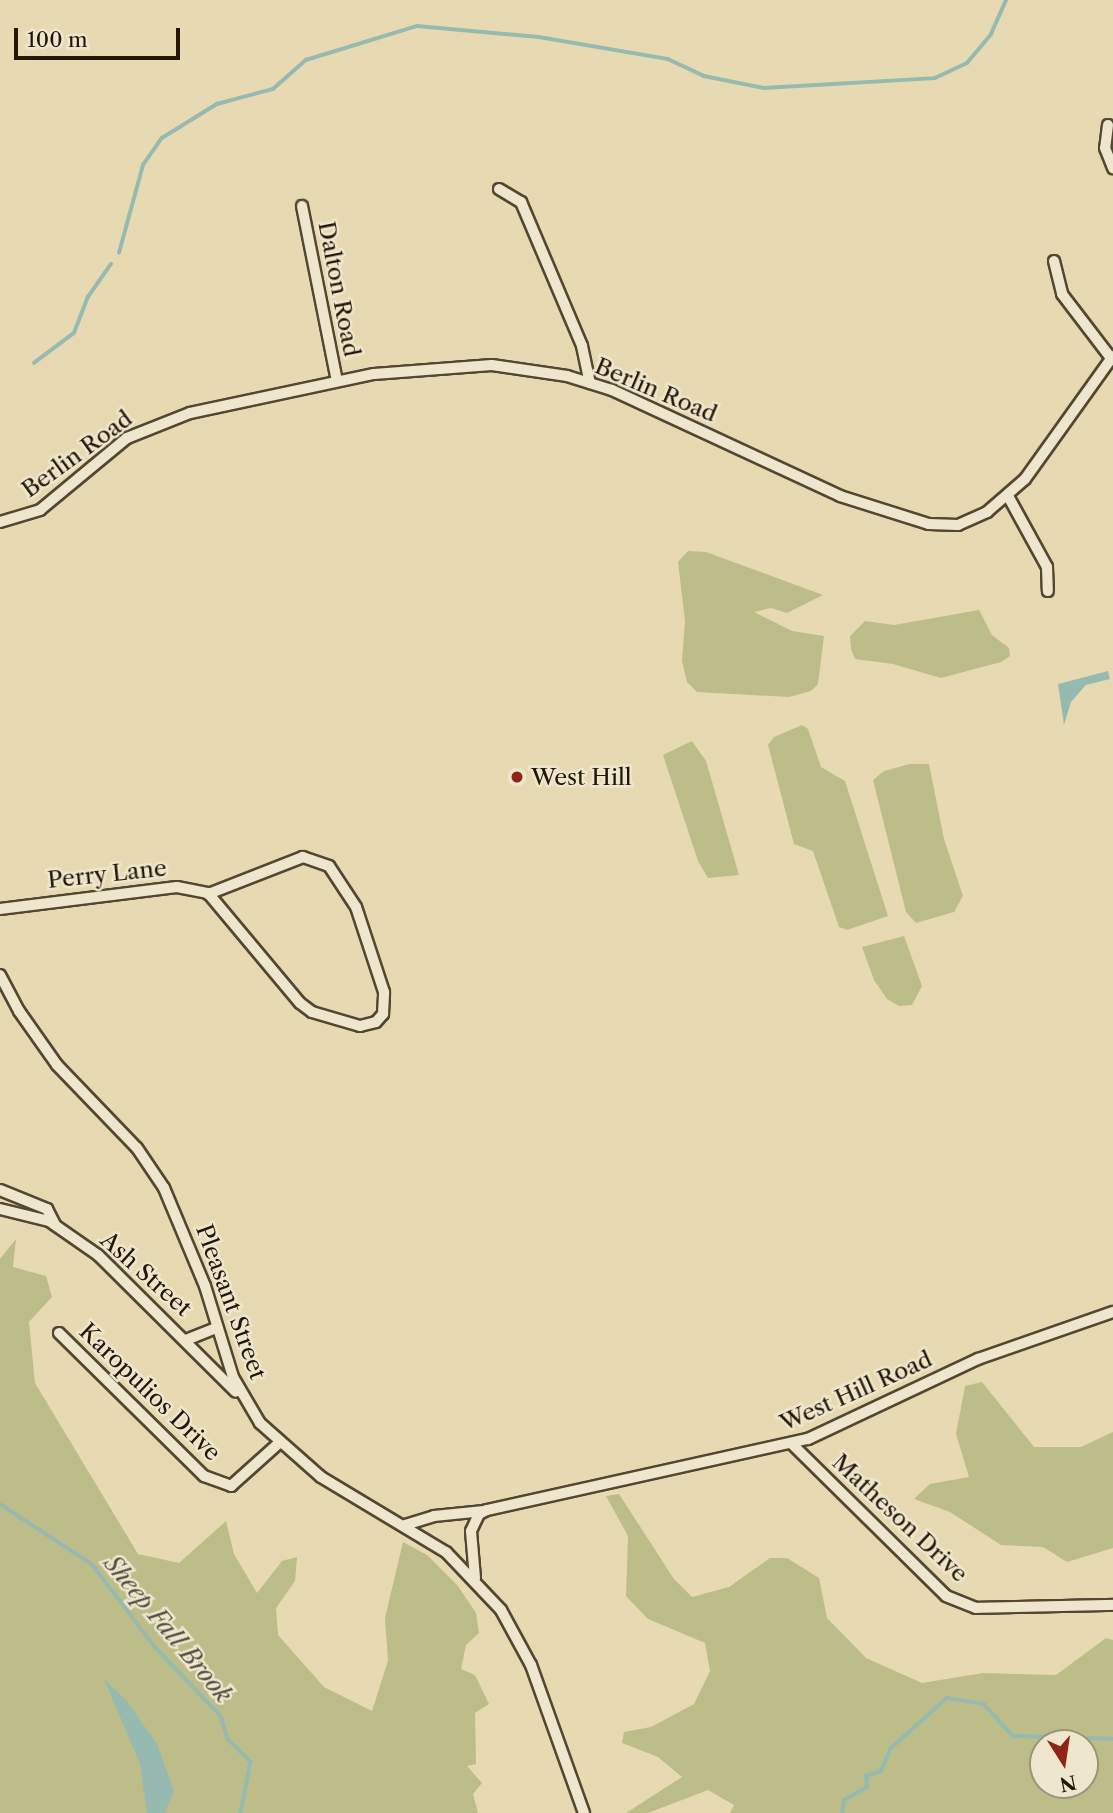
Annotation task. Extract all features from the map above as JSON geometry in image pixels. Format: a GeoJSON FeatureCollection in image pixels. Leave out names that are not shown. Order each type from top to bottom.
{"type":"FeatureCollection","features":[{"type":"Feature","properties":{"kind":"street"},"geometry":{"type":"LineString","coordinates":[[1108,125],[1105,148],[1113,168]]}},
{"type":"Feature","properties":{"kind":"street"},"geometry":{"type":"LineString","coordinates":[[499,189],[521,202],[582,346],[590,383]]}},
{"type":"Feature","properties":{"kind":"street","name":"Dalton Road"},"geometry":{"type":"LineString","coordinates":[[302,206],[337,381]]}},
{"type":"Feature","properties":{"kind":"street"},"geometry":{"type":"LineString","coordinates":[[1054,261],[1062,294],[1112,357]]}},
{"type":"Feature","properties":{"kind":"street","name":"Berlin Road"},"geometry":{"type":"LineString","coordinates":[[0,522],[40,510],[127,438],[149,427],[226,402],[423,367],[492,365],[590,383],[839,496],[929,524],[958,525],[1008,496],[1045,454],[1112,357]]}},
{"type":"Feature","properties":{"kind":"street"},"geometry":{"type":"LineString","coordinates":[[1008,496],[1047,567],[1048,591]]}},
{"type":"Feature","properties":{"kind":"street"},"geometry":{"type":"LineString","coordinates":[[303,857],[329,866],[356,907],[384,992],[383,1014],[376,1022],[360,1026],[321,1016],[300,1003],[208,894],[303,857]]}},
{"type":"Feature","properties":{"kind":"street","name":"Perry Lane"},"geometry":{"type":"LineString","coordinates":[[0,908],[177,887],[208,894]]}},
{"type":"Feature","properties":{"kind":"street","name":"Pleasant Street"},"geometry":{"type":"LineString","coordinates":[[0,975],[3,988],[57,1065],[149,1164],[186,1235],[216,1328],[244,1400],[280,1442],[321,1477],[405,1525],[475,1578],[517,1635],[584,1813]]}},
{"type":"Feature","properties":{"kind":"street"},"geometry":{"type":"LineString","coordinates":[[0,1189],[47,1209],[55,1225]]}},
{"type":"Feature","properties":{"kind":"street","name":"Ash Street"},"geometry":{"type":"LineString","coordinates":[[0,1209],[55,1225],[115,1270],[244,1400]]}},
{"type":"Feature","properties":{"kind":"street","name":"West Hill Road"},"geometry":{"type":"LineString","coordinates":[[405,1525],[434,1516],[487,1510],[792,1444],[978,1359],[1113,1312]]}},
{"type":"Feature","properties":{"kind":"street"},"geometry":{"type":"LineString","coordinates":[[186,1340],[216,1328]]}},
{"type":"Feature","properties":{"kind":"street","name":"Karopulios Drive"},"geometry":{"type":"LineString","coordinates":[[59,1333],[204,1476],[231,1486],[280,1442]]}},
{"type":"Feature","properties":{"kind":"street","name":"Matheson Drive"},"geometry":{"type":"LineString","coordinates":[[792,1444],[946,1596],[976,1608],[1113,1605]]}},
{"type":"Feature","properties":{"kind":"street"},"geometry":{"type":"LineString","coordinates":[[475,1578],[471,1531],[479,1514],[487,1510]]}},
{"type":"Feature","properties":{"kind":"green space"},"geometry":{"type":"Polygon","coordinates":[[[688,551],[706,552],[823,595],[787,613],[771,608],[754,612],[792,631],[824,636],[818,684],[811,691],[789,697],[697,692],[687,682],[682,661],[685,621],[678,562],[688,551]]]}},
{"type":"Feature","properties":{"kind":"green space"},"geometry":{"type":"Polygon","coordinates":[[[979,610],[992,635],[1009,648],[1010,656],[1001,662],[941,678],[893,664],[855,659],[851,649],[850,636],[865,621],[894,625],[979,610]]]}},
{"type":"Feature","properties":{"kind":"green space"},"geometry":{"type":"Polygon","coordinates":[[[802,725],[808,729],[821,767],[845,781],[888,916],[847,930],[839,927],[813,851],[794,844],[768,745],[774,737],[802,725]]]}},
{"type":"Feature","properties":{"kind":"green space"},"geometry":{"type":"Polygon","coordinates":[[[692,741],[706,761],[739,875],[708,878],[698,861],[663,755],[692,741]]]}},
{"type":"Feature","properties":{"kind":"green space"},"geometry":{"type":"Polygon","coordinates":[[[910,764],[929,764],[944,839],[963,896],[954,912],[916,923],[906,912],[873,780],[884,771],[910,764]]]}},
{"type":"Feature","properties":{"kind":"green space"},"geometry":{"type":"Polygon","coordinates":[[[904,936],[922,986],[912,1005],[899,1006],[887,999],[874,980],[862,947],[904,936]]]}},
{"type":"Feature","properties":{"kind":"green space"},"geometry":{"type":"Polygon","coordinates":[[[16,1239],[13,1267],[46,1276],[52,1297],[29,1322],[35,1383],[138,1554],[179,1563],[226,1521],[234,1554],[257,1593],[282,1561],[297,1557],[295,1581],[276,1608],[278,1635],[324,1687],[372,1711],[388,1661],[385,1618],[403,1542],[427,1555],[458,1586],[476,1613],[479,1633],[466,1645],[461,1669],[475,1675],[489,1704],[475,1713],[476,1764],[467,1766],[482,1783],[473,1794],[478,1813],[0,1813],[0,1259],[16,1239]]]}},
{"type":"Feature","properties":{"kind":"green space"},"geometry":{"type":"Polygon","coordinates":[[[982,1382],[1034,1447],[1081,1447],[1113,1432],[1113,1548],[1067,1562],[1043,1547],[1001,1545],[950,1512],[914,1499],[930,1484],[969,1477],[956,1434],[965,1386],[982,1382]]]}},
{"type":"Feature","properties":{"kind":"green space"},"geometry":{"type":"Polygon","coordinates":[[[619,1494],[674,1579],[692,1597],[729,1587],[770,1558],[787,1558],[819,1578],[827,1618],[866,1658],[922,1683],[983,1673],[1056,1675],[1106,1638],[1113,1640],[1113,1813],[730,1813],[734,1805],[708,1790],[648,1813],[626,1813],[682,1777],[658,1757],[622,1743],[624,1732],[651,1727],[694,1704],[710,1671],[705,1643],[648,1619],[626,1596],[628,1536],[606,1496],[619,1494]]]}},
{"type":"Feature","properties":{"kind":"water"},"geometry":{"type":"Polygon","coordinates":[[[1108,671],[1110,679],[1086,685],[1071,702],[1064,725],[1058,684],[1108,671]]]}},
{"type":"Feature","properties":{"kind":"water"},"geometry":{"type":"Polygon","coordinates":[[[104,1679],[126,1700],[157,1744],[174,1791],[165,1813],[147,1813],[140,1764],[104,1679]]]}},
{"type":"Feature","properties":{"kind":"waterway"},"geometry":{"type":"LineString","coordinates":[[119,253],[143,165],[162,138],[217,104],[273,89],[306,60],[417,26],[539,37],[668,59],[704,76],[764,88],[935,78],[967,63],[991,34],[1006,0]]}},
{"type":"Feature","properties":{"kind":"waterway"},"geometry":{"type":"LineString","coordinates":[[34,363],[74,333],[88,297],[111,264]]}},
{"type":"Feature","properties":{"kind":"waterway","name":"Sheep Fall Brook"},"geometry":{"type":"LineString","coordinates":[[0,1504],[92,1564],[156,1648],[221,1716],[228,1739],[251,1762],[241,1813]]}},
{"type":"Feature","properties":{"kind":"waterway"},"geometry":{"type":"LineString","coordinates":[[842,1813],[844,1800],[867,1787],[866,1776],[881,1771],[891,1748],[947,1698],[984,1704],[1013,1736],[1113,1739]]}},
{"type":"Feature","properties":{"kind":"place","name":"West Hill"},"geometry":{"type":"Point","coordinates":[517,777]}}]}
